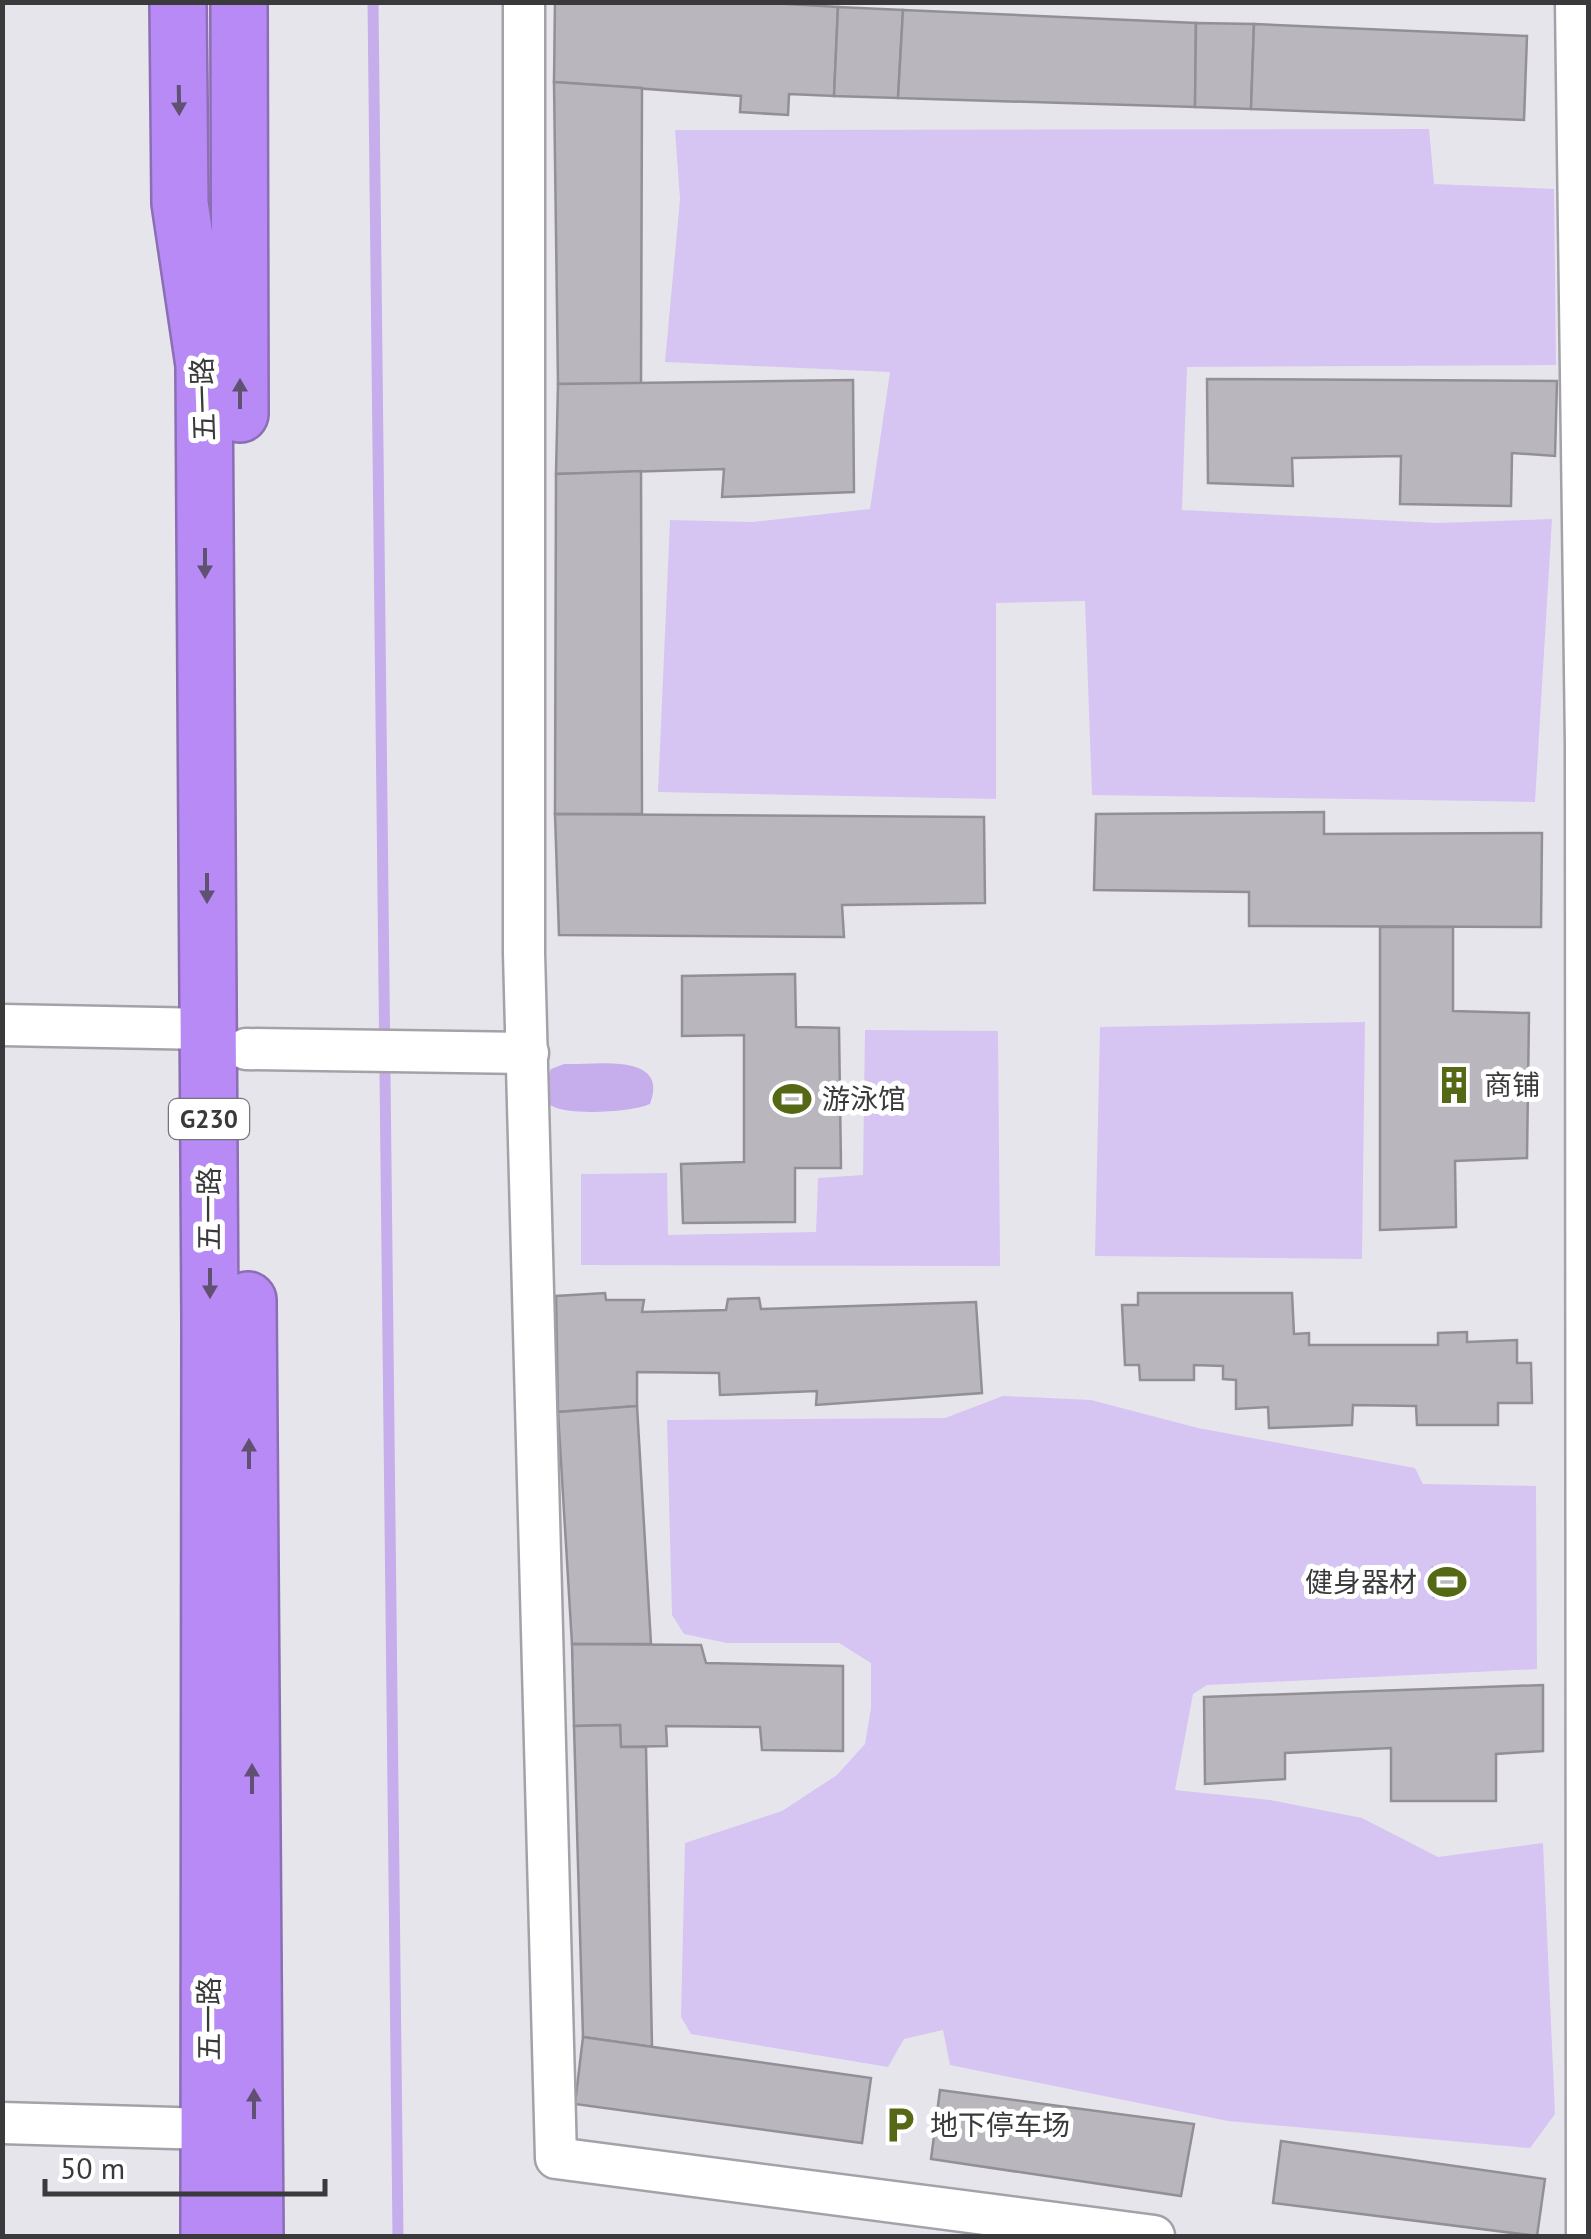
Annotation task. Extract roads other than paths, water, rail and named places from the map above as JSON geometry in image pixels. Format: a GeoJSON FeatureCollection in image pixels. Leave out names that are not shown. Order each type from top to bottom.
{"type":"FeatureCollection","features":[{"type":"Feature","properties":{"kind":"highway","name":"五一路"},"geometry":{"type":"LineString","coordinates":[[178,2],[180,203],[204,364],[227,1039],[255,2236]]}},
{"type":"Feature","properties":{"kind":"highway","name":"五一路"},"geometry":{"type":"LineString","coordinates":[[208,2236],[238,2]]}},
{"type":"Feature","properties":{"kind":"street"},"geometry":{"type":"LineString","coordinates":[[524,2],[524,953],[556,2158],[1154,2236]]}},
{"type":"Feature","properties":{"kind":"street"},"geometry":{"type":"LineString","coordinates":[[1576,2],[1586,744],[1587,2236]]}},
{"type":"Feature","properties":{"kind":"street"},"geometry":{"type":"LineString","coordinates":[[2,1025],[528,1052]]}},
{"type":"Feature","properties":{"kind":"street"},"geometry":{"type":"LineString","coordinates":[[2,2122],[209,2129]]}},
{"type":"Feature","properties":{"kind":"waterway"},"geometry":{"type":"LineString","coordinates":[[373,2],[398,2236]]}},
{"type":"Feature","properties":{"kind":"place","name":"商铺"},"geometry":{"type":"Point","coordinates":[1454,1085]}},
{"type":"Feature","properties":{"kind":"place","name":"游泳馆"},"geometry":{"type":"Point","coordinates":[792,1099]}},
{"type":"Feature","properties":{"kind":"place","name":"健身器材"},"geometry":{"type":"Point","coordinates":[1447,1582]}},
{"type":"Feature","properties":{"kind":"place","name":"地下停车场"},"geometry":{"type":"Point","coordinates":[900,2125]}}]}
